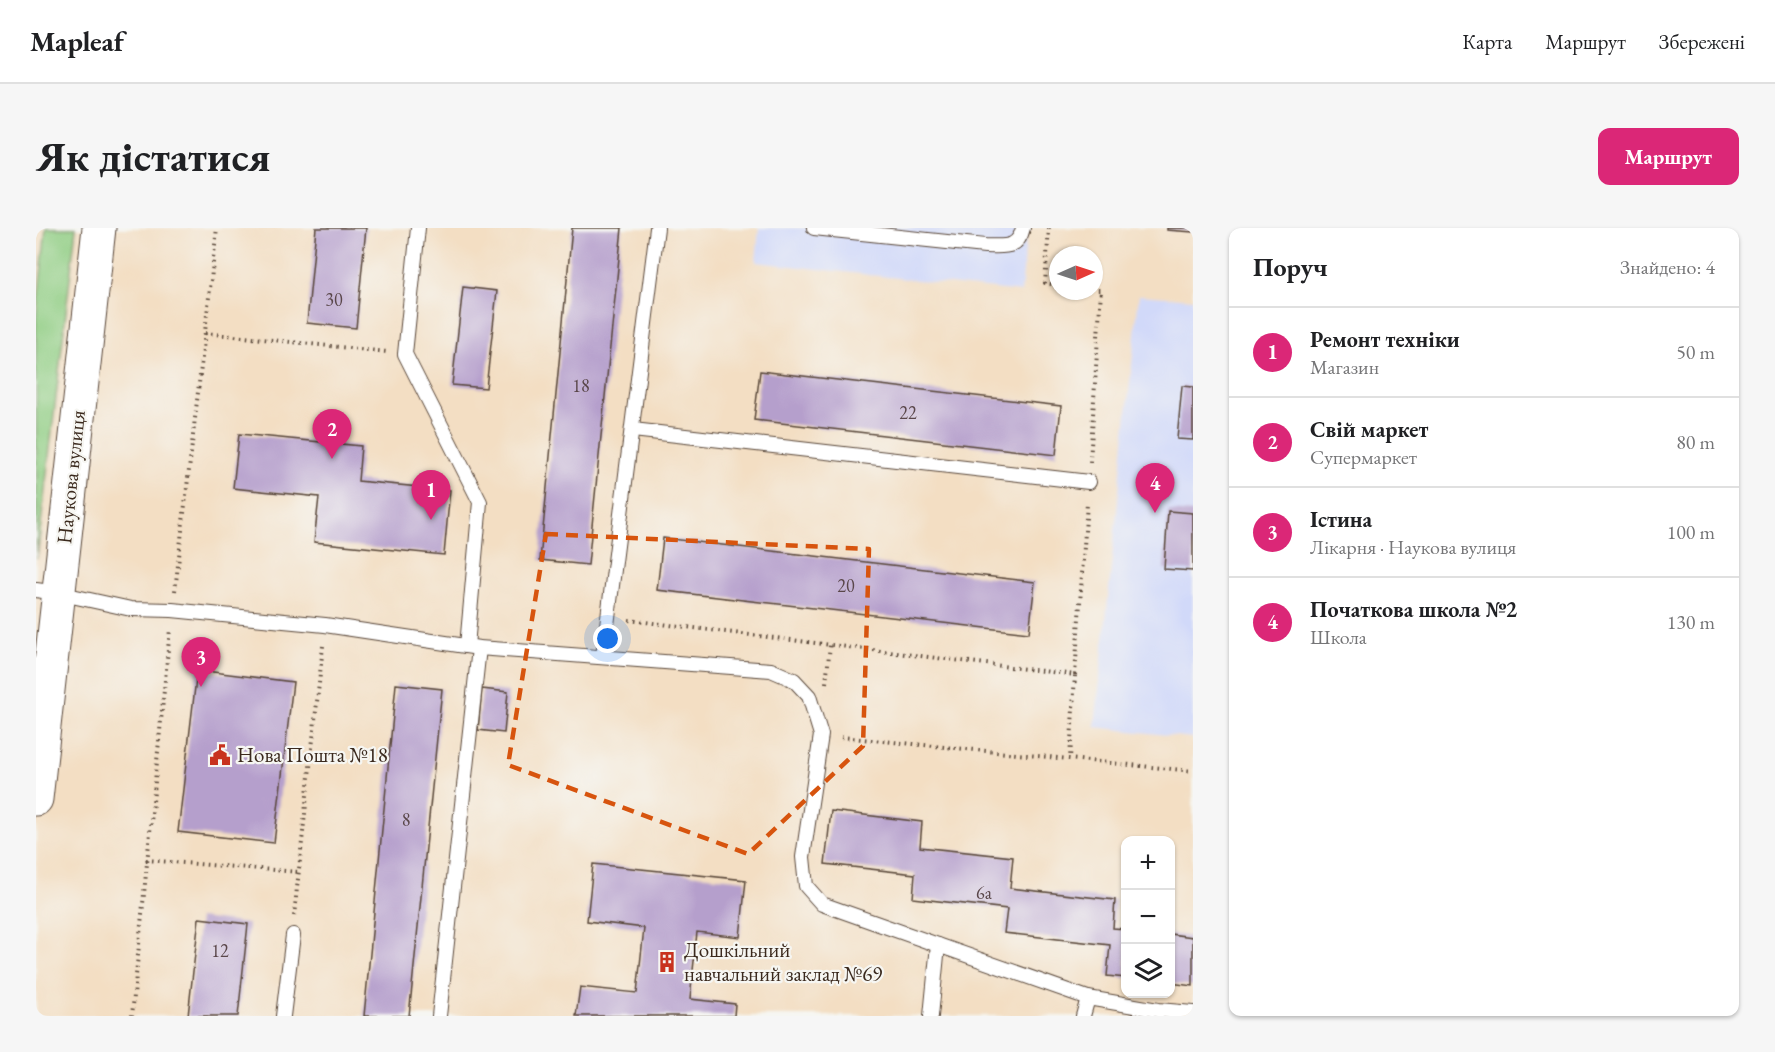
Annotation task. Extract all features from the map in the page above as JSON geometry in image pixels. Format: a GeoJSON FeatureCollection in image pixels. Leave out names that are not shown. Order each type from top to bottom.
{"type":"FeatureCollection","features":[{"type":"Feature","properties":{"kind":"main road","name":"Наукова вулиця"},"geometry":{"type":"LineString","coordinates":[[36,799],[47,591],[99,228]]}},
{"type":"Feature","properties":{"kind":"lane"},"geometry":{"type":"LineString","coordinates":[[418,228],[405,354],[480,502],[473,647],[439,1016]]}},
{"type":"Feature","properties":{"kind":"lane"},"geometry":{"type":"LineString","coordinates":[[603,657],[657,228]]}},
{"type":"Feature","properties":{"kind":"lane"},"geometry":{"type":"LineString","coordinates":[[814,228],[996,246],[1015,244],[1023,228]]}},
{"type":"Feature","properties":{"kind":"lane"},"geometry":{"type":"LineString","coordinates":[[633,430],[1089,482]]}},
{"type":"Feature","properties":{"kind":"lane"},"geometry":{"type":"LineString","coordinates":[[47,591],[131,609],[172,610],[325,625],[473,647],[771,670],[794,680],[808,696],[820,735],[803,857],[806,886],[822,904],[1088,998],[1158,1010],[1193,1012]]}},
{"type":"Feature","properties":{"kind":"lane"},"geometry":{"type":"LineString","coordinates":[[283,1016],[292,935]]}},
{"type":"Feature","properties":{"kind":"lane"},"geometry":{"type":"LineString","coordinates":[[931,1016],[938,945]]}},
{"type":"Feature","properties":{"kind":"lane"},"geometry":{"type":"LineString","coordinates":[[1083,1016],[1088,998]]}},
{"type":"Feature","properties":{"kind":"path"},"geometry":{"type":"LineString","coordinates":[[132,1016],[172,610],[217,228]]}},
{"type":"Feature","properties":{"kind":"path"},"geometry":{"type":"LineString","coordinates":[[1049,228],[1045,283],[1049,284]]}},
{"type":"Feature","properties":{"kind":"path"},"geometry":{"type":"LineString","coordinates":[[205,333],[405,354]]}},
{"type":"Feature","properties":{"kind":"path"},"geometry":{"type":"LineString","coordinates":[[609,618],[1075,675],[1070,759]]}},
{"type":"Feature","properties":{"kind":"path"},"geometry":{"type":"LineString","coordinates":[[292,935],[325,625]]}},
{"type":"Feature","properties":{"kind":"path"},"geometry":{"type":"LineString","coordinates":[[820,735],[1193,771]]}},
{"type":"Feature","properties":{"kind":"path"},"geometry":{"type":"LineString","coordinates":[[146,860],[299,872]]}},
{"type":"Feature","properties":{"kind":"highlighted area"},"geometry":{"type":"Polygon","coordinates":[[[546,534],[869,549],[863,746],[748,854],[508,765],[546,534]]]}},
{"type":"Feature","properties":{"kind":"shaded area"},"geometry":{"type":"Polygon","coordinates":[[[759,228],[1027,228],[1021,292],[756,262],[759,228]]]}},
{"type":"Feature","properties":{"kind":"shaded area"},"geometry":{"type":"Polygon","coordinates":[[[1139,295],[1193,299],[1193,738],[1095,727],[1139,295]]]}},
{"type":"Feature","properties":{"kind":"green space"},"geometry":{"type":"Polygon","coordinates":[[[46,228],[76,228],[37,558],[36,320],[46,228]]]}},
{"type":"Feature","properties":{"kind":"building"},"geometry":{"type":"Polygon","coordinates":[[[316,228],[366,228],[356,328],[307,323],[316,228]]]}},
{"type":"Feature","properties":{"kind":"building"},"geometry":{"type":"Polygon","coordinates":[[[572,228],[622,228],[588,565],[540,560],[572,228]]]}},
{"type":"Feature","properties":{"kind":"building"},"geometry":{"type":"Polygon","coordinates":[[[1167,228],[1193,228],[1193,232],[1167,230],[1167,228]]]}},
{"type":"Feature","properties":{"kind":"building"},"geometry":{"type":"Polygon","coordinates":[[[463,287],[497,291],[486,388],[452,385],[463,287]]]}},
{"type":"Feature","properties":{"kind":"building"},"geometry":{"type":"Polygon","coordinates":[[[760,371],[1061,406],[1056,455],[754,420],[760,371]]]}},
{"type":"Feature","properties":{"kind":"building"},"geometry":{"type":"Polygon","coordinates":[[[1182,386],[1193,387],[1193,440],[1177,439],[1182,386]]]}},
{"type":"Feature","properties":{"kind":"building"},"geometry":{"type":"Polygon","coordinates":[[[239,434],[361,446],[358,481],[450,490],[444,555],[314,542],[319,497],[233,488],[239,434]]]}},
{"type":"Feature","properties":{"kind":"building"},"geometry":{"type":"Polygon","coordinates":[[[1168,511],[1193,513],[1193,571],[1164,569],[1168,511]]]}},
{"type":"Feature","properties":{"kind":"building"},"geometry":{"type":"Polygon","coordinates":[[[663,538],[1035,582],[1029,633],[657,590],[663,538]]]}},
{"type":"Feature","properties":{"kind":"building"},"geometry":{"type":"Polygon","coordinates":[[[197,670],[293,682],[274,843],[178,832],[197,670]]]}},
{"type":"Feature","properties":{"kind":"building"},"geometry":{"type":"Polygon","coordinates":[[[396,684],[442,689],[409,1016],[364,1016],[396,684]]]}},
{"type":"Feature","properties":{"kind":"building"},"geometry":{"type":"Polygon","coordinates":[[[482,689],[508,692],[504,733],[478,730],[482,689]]]}},
{"type":"Feature","properties":{"kind":"building"},"geometry":{"type":"Polygon","coordinates":[[[831,811],[922,822],[920,847],[1013,857],[1010,888],[1115,900],[1113,928],[1121,929],[1121,977],[1107,976],[1110,945],[1004,933],[1007,909],[913,898],[915,874],[825,864],[831,811]]]}},
{"type":"Feature","properties":{"kind":"building","name":"Дошкільний навчальний заклад №69"},"geometry":{"type":"Polygon","coordinates":[[[593,864],[746,880],[740,937],[697,932],[690,999],[735,1004],[734,1016],[576,1016],[580,987],[637,993],[644,928],[587,921],[593,864]]]}},
{"type":"Feature","properties":{"kind":"building"},"geometry":{"type":"Polygon","coordinates":[[[199,918],[248,924],[238,1016],[188,1016],[199,918]]]}},
{"type":"Feature","properties":{"kind":"building"},"geometry":{"type":"Polygon","coordinates":[[[1175,935],[1193,937],[1193,986],[1175,984],[1175,935]]]}},
{"type":"Feature","properties":{"kind":"place","name":"Свiй маркет"},"geometry":{"type":"Point","coordinates":[332,459]}},
{"type":"Feature","properties":{"kind":"place","name":"Початкова школа №2"},"geometry":{"type":"Point","coordinates":[1155,513]}},
{"type":"Feature","properties":{"kind":"place","name":"Ремонт техніки"},"geometry":{"type":"Point","coordinates":[431,520]}},
{"type":"Feature","properties":{"kind":"place","name":"Істина"},"geometry":{"type":"Point","coordinates":[201,687]}},
{"type":"Feature","properties":{"kind":"place","name":"Нова Пошта №18"},"geometry":{"type":"Point","coordinates":[220,755]}},
{"type":"Feature","properties":{"kind":"place","name":"Дошкільний навчальний заклад №69"},"geometry":{"type":"Point","coordinates":[667,962]}}]}
